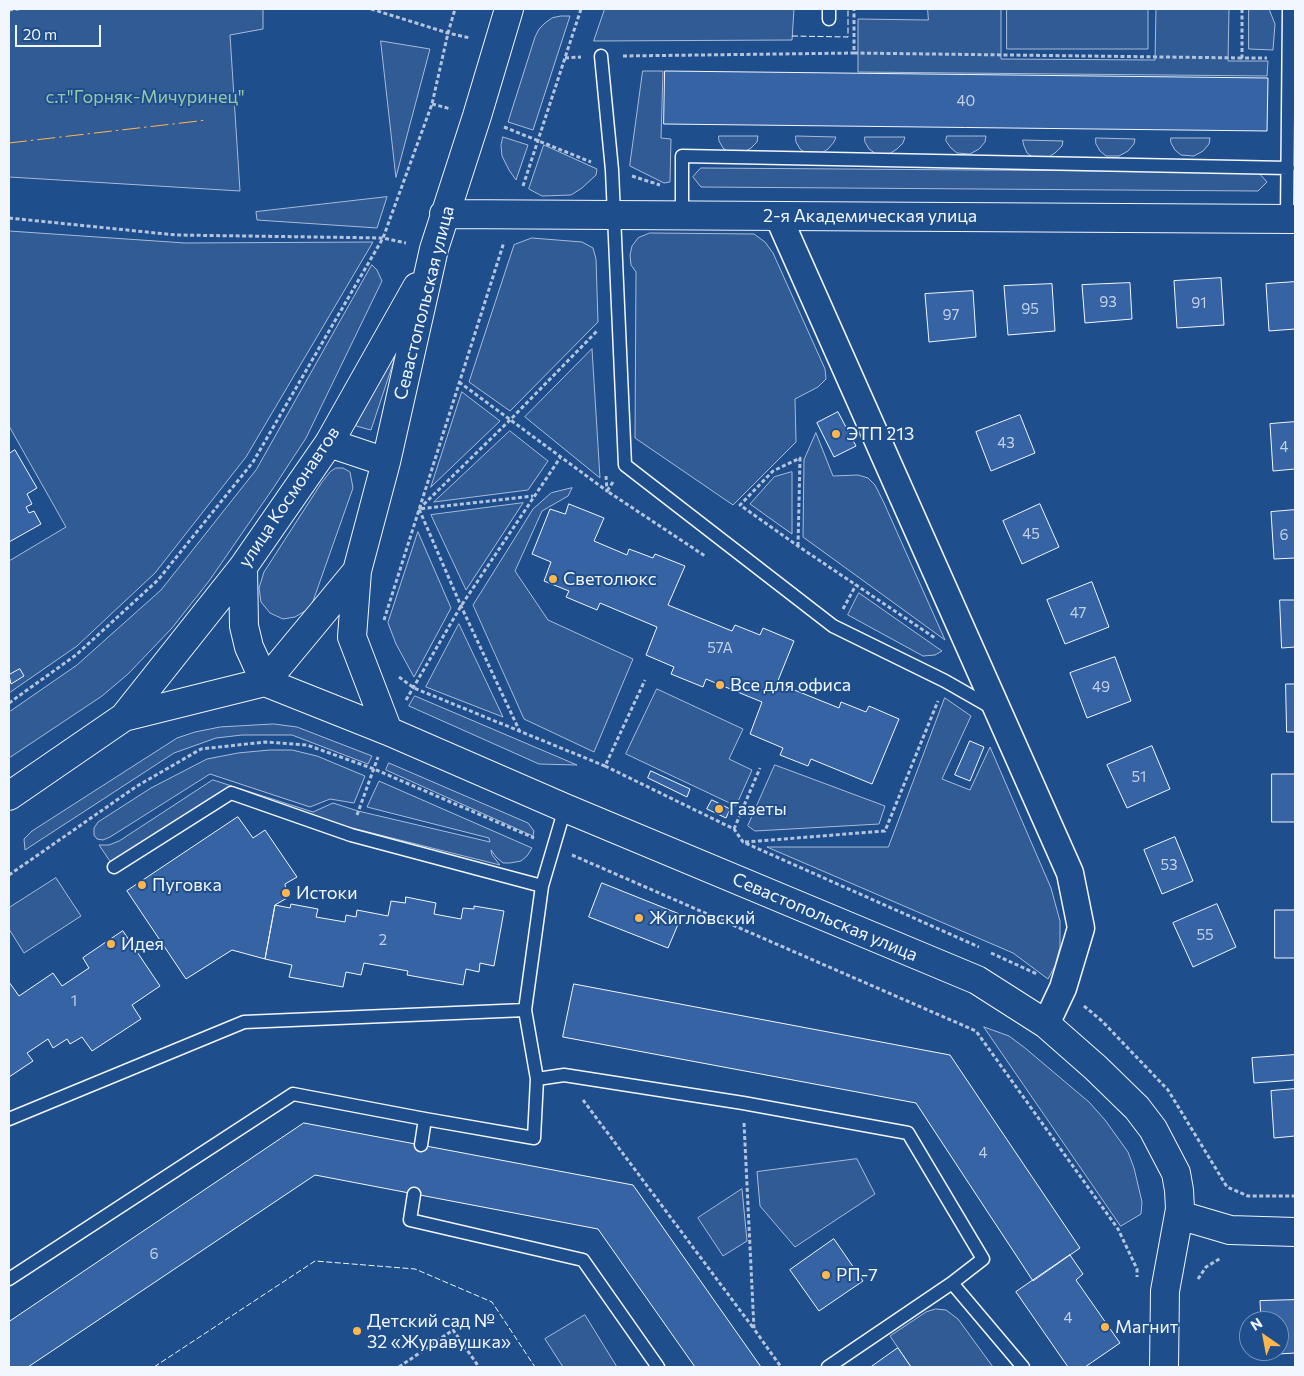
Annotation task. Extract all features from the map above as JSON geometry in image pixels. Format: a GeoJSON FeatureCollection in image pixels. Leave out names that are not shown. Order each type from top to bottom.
{"type":"FeatureCollection","features":[{"type":"Feature","properties":{"kind":"main road","name":"Севастопольская улица"},"geometry":{"type":"LineString","coordinates":[[509,9],[432,256],[386,462],[356,571],[352,637],[388,731],[565,808],[977,980],[1046,1024],[1096,1068],[1137,1108],[1152,1129],[1176,1173],[1179,1190],[1179,1215],[1165,1291],[1164,1367]]}},
{"type":"Feature","properties":{"kind":"main road","name":"2-я Академическая улица"},"geometry":{"type":"LineString","coordinates":[[444,214],[1291,218]]}},
{"type":"Feature","properties":{"kind":"main road","name":"улица Космонавтов"},"geometry":{"type":"LineString","coordinates":[[9,796],[124,717],[243,567],[329,443],[432,256]]}},
{"type":"Feature","properties":{"kind":"main road"},"geometry":{"type":"LineString","coordinates":[[329,443],[386,462]]}},
{"type":"Feature","properties":{"kind":"main road"},"geometry":{"type":"LineString","coordinates":[[243,567],[244,626],[249,647],[265,682],[388,731]]}},
{"type":"Feature","properties":{"kind":"main road","name":"Севастопольская улица"},"geometry":{"type":"LineString","coordinates":[[265,682],[356,571]]}},
{"type":"Feature","properties":{"kind":"main road","name":"улица Космонавтов"},"geometry":{"type":"LineString","coordinates":[[124,717],[265,682]]}},
{"type":"Feature","properties":{"kind":"main road"},"geometry":{"type":"LineString","coordinates":[[1179,1215],[1230,1230],[1295,1232]]}},
{"type":"Feature","properties":{"kind":"street"},"geometry":{"type":"LineString","coordinates":[[778,216],[1070,873],[1081,928],[1062,988],[1046,1024]]}},
{"type":"Feature","properties":{"kind":"lane"},"geometry":{"type":"LineString","coordinates":[[1289,9],[1288,168],[1291,218]]}},
{"type":"Feature","properties":{"kind":"lane"},"geometry":{"type":"LineString","coordinates":[[601,56],[612,170],[625,466],[833,626],[945,681],[998,711]]}},
{"type":"Feature","properties":{"kind":"lane"},"geometry":{"type":"LineString","coordinates":[[682,215],[682,156],[1288,168]]}},
{"type":"Feature","properties":{"kind":"lane"},"geometry":{"type":"LineString","coordinates":[[114,867],[231,793],[351,835],[542,886]]}},
{"type":"Feature","properties":{"kind":"lane"},"geometry":{"type":"LineString","coordinates":[[9,1279],[293,1094],[425,1120],[534,1138],[537,1078],[525,1010],[542,886],[565,808]]}},
{"type":"Feature","properties":{"kind":"lane"},"geometry":{"type":"LineString","coordinates":[[9,1119],[244,1022],[525,1010]]}},
{"type":"Feature","properties":{"kind":"lane"},"geometry":{"type":"LineString","coordinates":[[537,1078],[564,1075],[743,1103],[908,1133],[983,1259],[952,1283],[828,1367]]}},
{"type":"Feature","properties":{"kind":"lane"},"geometry":{"type":"LineString","coordinates":[[421,1145],[425,1120]]}},
{"type":"Feature","properties":{"kind":"lane"},"geometry":{"type":"LineString","coordinates":[[414,1194],[410,1220],[583,1260],[658,1367]]}},
{"type":"Feature","properties":{"kind":"lane"},"geometry":{"type":"LineString","coordinates":[[952,1283],[1024,1367]]}},
{"type":"Feature","properties":{"kind":"path"},"geometry":{"type":"LineString","coordinates":[[9,10],[19,9]]}},
{"type":"Feature","properties":{"kind":"path"},"geometry":{"type":"LineString","coordinates":[[370,9],[448,33],[498,43]]}},
{"type":"Feature","properties":{"kind":"path"},"geometry":{"type":"LineString","coordinates":[[9,703],[76,655],[158,580],[253,462],[383,238],[432,104],[455,9]]}},
{"type":"Feature","properties":{"kind":"path"},"geometry":{"type":"LineString","coordinates":[[384,620],[580,9]]}},
{"type":"Feature","properties":{"kind":"path"},"geometry":{"type":"LineString","coordinates":[[854,9],[854,52]]}},
{"type":"Feature","properties":{"kind":"path"},"geometry":{"type":"LineString","coordinates":[[1242,9],[1242,58]]}},
{"type":"Feature","properties":{"kind":"path"},"geometry":{"type":"LineString","coordinates":[[601,56],[854,52],[1274,58]]}},
{"type":"Feature","properties":{"kind":"path"},"geometry":{"type":"LineString","coordinates":[[9,218],[176,235],[383,238],[432,256]]}},
{"type":"Feature","properties":{"kind":"path"},"geometry":{"type":"LineString","coordinates":[[419,509],[604,324]]}},
{"type":"Feature","properties":{"kind":"path"},"geometry":{"type":"LineString","coordinates":[[459,382],[607,491],[606,472]]}},
{"type":"Feature","properties":{"kind":"path"},"geometry":{"type":"LineString","coordinates":[[351,835],[388,731],[461,606],[560,458]]}},
{"type":"Feature","properties":{"kind":"path"},"geometry":{"type":"LineString","coordinates":[[798,546],[800,458],[773,471],[740,505],[798,546],[941,642]]}},
{"type":"Feature","properties":{"kind":"path"},"geometry":{"type":"LineString","coordinates":[[419,509],[534,496]]}},
{"type":"Feature","properties":{"kind":"path"},"geometry":{"type":"LineString","coordinates":[[419,509],[461,606],[520,732]]}},
{"type":"Feature","properties":{"kind":"path"},"geometry":{"type":"LineString","coordinates":[[396,674],[414,688],[605,766],[644,680]]}},
{"type":"Feature","properties":{"kind":"path"},"geometry":{"type":"LineString","coordinates":[[743,842],[885,831],[945,681]]}},
{"type":"Feature","properties":{"kind":"path"},"geometry":{"type":"LineString","coordinates":[[9,875],[137,786],[201,749],[265,742],[307,745],[374,769],[976,1031],[1118,1229],[1136,1269],[1137,1279]]}},
{"type":"Feature","properties":{"kind":"path"},"geometry":{"type":"LineString","coordinates":[[734,829],[760,768]]}},
{"type":"Feature","properties":{"kind":"path"},"geometry":{"type":"LineString","coordinates":[[564,1075],[754,1328],[781,1367]]}},
{"type":"Feature","properties":{"kind":"path"},"geometry":{"type":"LineString","coordinates":[[743,1103],[754,1328]]}},
{"type":"Feature","properties":{"kind":"path"},"geometry":{"type":"LineString","coordinates":[[1196,1280],[1206,1267],[1221,1258],[1229,1257]]}},
{"type":"Feature","properties":{"kind":"path"},"geometry":{"type":"LineString","coordinates":[[399,1367],[454,1330],[480,1367]]}},
{"type":"Feature","properties":{"kind":"shaded area","name":"с.т.\"Горняк-Мичуринец\""},"geometry":{"type":"Polygon","coordinates":[[[9,9],[263,9],[263,29],[230,35],[240,191],[9,177],[9,9]]]}},
{"type":"Feature","properties":{"kind":"shaded area"},"geometry":{"type":"Polygon","coordinates":[[[605,9],[794,9],[792,40],[594,41],[605,9]]]}},
{"type":"Feature","properties":{"kind":"shaded area"},"geometry":{"type":"Polygon","coordinates":[[[928,9],[1001,9],[1001,59],[1155,60],[1156,9],[1229,9],[1228,61],[1268,61],[1267,76],[858,72],[858,19],[928,20],[928,9]]]}},
{"type":"Feature","properties":{"kind":"shaded area"},"geometry":{"type":"Polygon","coordinates":[[[1007,9],[1148,9],[1148,49],[1007,49],[1007,9]]]}},
{"type":"Feature","properties":{"kind":"shaded area"},"geometry":{"type":"Polygon","coordinates":[[[1249,9],[1269,9],[1275,24],[1273,50],[1249,49],[1249,9]]]}},
{"type":"Feature","properties":{"kind":"shaded area"},"geometry":{"type":"Polygon","coordinates":[[[570,16],[533,130],[508,122],[539,29],[552,18],[570,16]]]}},
{"type":"Feature","properties":{"kind":"shaded area"},"geometry":{"type":"Polygon","coordinates":[[[381,41],[430,49],[396,177],[381,41]]]}},
{"type":"Feature","properties":{"kind":"shaded area"},"geometry":{"type":"Polygon","coordinates":[[[643,71],[663,71],[661,138],[671,139],[670,182],[664,183],[630,166],[643,71]]]}},
{"type":"Feature","properties":{"kind":"shaded area"},"geometry":{"type":"Polygon","coordinates":[[[719,136],[758,136],[757,142],[743,153],[730,153],[723,148],[719,141],[719,136]]]}},
{"type":"Feature","properties":{"kind":"shaded area"},"geometry":{"type":"Polygon","coordinates":[[[796,136],[836,137],[828,149],[820,154],[807,154],[800,149],[796,142],[796,136]]]}},
{"type":"Feature","properties":{"kind":"shaded area"},"geometry":{"type":"Polygon","coordinates":[[[947,136],[986,136],[985,142],[979,149],[970,154],[957,153],[946,141],[947,136]]]}},
{"type":"Feature","properties":{"kind":"shaded area"},"geometry":{"type":"Polygon","coordinates":[[[503,137],[528,145],[516,180],[502,156],[501,146],[503,137]]]}},
{"type":"Feature","properties":{"kind":"shaded area"},"geometry":{"type":"Polygon","coordinates":[[[865,137],[905,137],[903,143],[889,154],[876,154],[869,149],[865,142],[865,137]]]}},
{"type":"Feature","properties":{"kind":"shaded area"},"geometry":{"type":"Polygon","coordinates":[[[1096,138],[1135,139],[1134,144],[1128,151],[1119,156],[1106,156],[1096,144],[1096,138]]]}},
{"type":"Feature","properties":{"kind":"shaded area"},"geometry":{"type":"Polygon","coordinates":[[[1171,138],[1210,138],[1209,144],[1203,151],[1194,156],[1181,155],[1175,150],[1171,143],[1171,138]]]}},
{"type":"Feature","properties":{"kind":"shaded area"},"geometry":{"type":"Polygon","coordinates":[[[1023,140],[1063,141],[1062,146],[1047,158],[1034,158],[1027,153],[1023,140]]]}},
{"type":"Feature","properties":{"kind":"shaded area"},"geometry":{"type":"Polygon","coordinates":[[[544,145],[597,169],[596,175],[571,195],[542,196],[529,189],[544,145]]]}},
{"type":"Feature","properties":{"kind":"shaded area"},"geometry":{"type":"Polygon","coordinates":[[[701,168],[1258,172],[1267,182],[1258,191],[701,187],[693,177],[701,168]]]}},
{"type":"Feature","properties":{"kind":"shaded area"},"geometry":{"type":"Polygon","coordinates":[[[387,197],[377,228],[257,220],[256,212],[387,197]]]}},
{"type":"Feature","properties":{"kind":"shaded area"},"geometry":{"type":"Polygon","coordinates":[[[9,231],[185,243],[373,242],[246,457],[155,573],[77,646],[9,693],[9,561],[66,527],[9,426],[9,231]]]}},
{"type":"Feature","properties":{"kind":"shaded area"},"geometry":{"type":"Polygon","coordinates":[[[650,233],[754,234],[765,242],[773,253],[825,369],[826,379],[818,387],[795,399],[796,442],[733,505],[635,438],[636,272],[631,265],[630,255],[632,246],[638,238],[650,233]]]}},
{"type":"Feature","properties":{"kind":"shaded area"},"geometry":{"type":"Polygon","coordinates":[[[532,238],[582,242],[593,248],[596,259],[598,322],[510,411],[469,382],[514,245],[532,238]]]}},
{"type":"Feature","properties":{"kind":"shaded area"},"geometry":{"type":"Polygon","coordinates":[[[372,265],[377,270],[382,281],[306,438],[209,581],[172,628],[128,674],[102,696],[9,758],[9,712],[77,665],[161,590],[256,470],[372,265]]]}},
{"type":"Feature","properties":{"kind":"shaded area"},"geometry":{"type":"Polygon","coordinates":[[[411,309],[371,430],[356,426],[411,309]]]}},
{"type":"Feature","properties":{"kind":"shaded area"},"geometry":{"type":"Polygon","coordinates":[[[592,349],[600,478],[525,417],[592,349]]]}},
{"type":"Feature","properties":{"kind":"shaded area"},"geometry":{"type":"Polygon","coordinates":[[[462,392],[500,421],[431,487],[462,392]]]}},
{"type":"Feature","properties":{"kind":"shaded area"},"geometry":{"type":"Polygon","coordinates":[[[510,431],[548,461],[528,490],[434,502],[510,431]]]}},
{"type":"Feature","properties":{"kind":"shaded area"},"geometry":{"type":"Polygon","coordinates":[[[816,433],[833,476],[858,475],[868,478],[875,485],[945,640],[803,537],[804,460],[816,433]]]}},
{"type":"Feature","properties":{"kind":"shaded area"},"geometry":{"type":"Polygon","coordinates":[[[336,468],[343,468],[350,472],[353,488],[312,604],[295,617],[283,619],[270,613],[261,602],[259,588],[264,572],[322,482],[336,468]]]}},
{"type":"Feature","properties":{"kind":"shaded area"},"geometry":{"type":"Polygon","coordinates":[[[792,472],[792,534],[750,504],[774,477],[792,472]]]}},
{"type":"Feature","properties":{"kind":"shaded area"},"geometry":{"type":"Polygon","coordinates":[[[572,488],[568,496],[542,511],[515,571],[548,620],[633,659],[594,752],[524,719],[473,605],[533,509],[551,493],[572,488]]]}},
{"type":"Feature","properties":{"kind":"shaded area"},"geometry":{"type":"Polygon","coordinates":[[[523,503],[466,590],[431,515],[523,503]]]}},
{"type":"Feature","properties":{"kind":"shaded area"},"geometry":{"type":"Polygon","coordinates":[[[418,532],[451,608],[414,677],[396,644],[388,623],[418,532]]]}},
{"type":"Feature","properties":{"kind":"shaded area"},"geometry":{"type":"Polygon","coordinates":[[[859,593],[942,651],[935,655],[923,656],[848,615],[859,593]]]}},
{"type":"Feature","properties":{"kind":"shaded area"},"geometry":{"type":"Polygon","coordinates":[[[459,624],[503,717],[426,687],[459,624]]]}},
{"type":"Feature","properties":{"kind":"shaded area"},"geometry":{"type":"Polygon","coordinates":[[[657,689],[743,729],[729,759],[752,770],[736,806],[626,754],[657,689]]]}},
{"type":"Feature","properties":{"kind":"shaded area"},"geometry":{"type":"Polygon","coordinates":[[[415,696],[577,765],[539,764],[409,706],[415,696]]]}},
{"type":"Feature","properties":{"kind":"shaded area"},"geometry":{"type":"Polygon","coordinates":[[[945,698],[971,716],[942,779],[970,790],[990,747],[1051,888],[1060,921],[1060,947],[1055,966],[1048,979],[1013,953],[767,847],[888,847],[945,698]]]}},
{"type":"Feature","properties":{"kind":"shaded area"},"geometry":{"type":"Polygon","coordinates":[[[274,724],[297,727],[372,756],[368,764],[292,735],[242,735],[216,738],[174,753],[25,850],[24,839],[32,831],[177,738],[220,727],[274,724]]]}},
{"type":"Feature","properties":{"kind":"shaded area"},"geometry":{"type":"Polygon","coordinates":[[[292,750],[317,756],[365,776],[354,803],[330,799],[310,807],[210,774],[110,837],[103,840],[97,839],[94,835],[94,828],[98,822],[151,788],[207,759],[238,753],[292,750]]]}},
{"type":"Feature","properties":{"kind":"shaded area"},"geometry":{"type":"Polygon","coordinates":[[[389,763],[528,823],[534,831],[533,836],[386,770],[389,763]]]}},
{"type":"Feature","properties":{"kind":"shaded area"},"geometry":{"type":"Polygon","coordinates":[[[775,765],[885,806],[879,824],[755,831],[748,826],[775,765]]]}},
{"type":"Feature","properties":{"kind":"shaded area"},"geometry":{"type":"Polygon","coordinates":[[[213,780],[313,812],[333,803],[358,811],[490,842],[489,838],[367,807],[379,781],[532,848],[521,861],[510,863],[503,863],[491,850],[492,855],[500,865],[228,797],[116,870],[99,845],[109,845],[119,841],[213,780]]]}},
{"type":"Feature","properties":{"kind":"shaded area"},"geometry":{"type":"Polygon","coordinates":[[[56,878],[81,916],[24,953],[9,929],[9,908],[56,878]]]}},
{"type":"Feature","properties":{"kind":"shaded area"},"geometry":{"type":"Polygon","coordinates":[[[984,1027],[1009,1036],[1025,1048],[1089,1102],[1105,1120],[1128,1152],[1142,1202],[1141,1214],[1121,1226],[984,1027]]]}},
{"type":"Feature","properties":{"kind":"shaded area"},"geometry":{"type":"Polygon","coordinates":[[[857,1159],[875,1194],[795,1247],[760,1206],[757,1172],[857,1159]]]}},
{"type":"Feature","properties":{"kind":"shaded area"},"geometry":{"type":"Polygon","coordinates":[[[742,1189],[747,1241],[723,1256],[698,1218],[742,1189]]]}},
{"type":"Feature","properties":{"kind":"shaded area"},"geometry":{"type":"Polygon","coordinates":[[[936,1309],[946,1310],[958,1319],[993,1367],[911,1367],[890,1336],[926,1312],[936,1309]]]}},
{"type":"Feature","properties":{"kind":"shaded area"},"geometry":{"type":"Polygon","coordinates":[[[585,1315],[617,1367],[563,1367],[545,1339],[585,1315]]]}},
{"type":"Feature","properties":{"kind":"building"},"geometry":{"type":"Polygon","coordinates":[[[665,71],[1268,78],[1267,131],[664,124],[665,71]]]}},
{"type":"Feature","properties":{"kind":"building"},"geometry":{"type":"Polygon","coordinates":[[[1221,278],[1224,325],[1177,328],[1174,281],[1221,278]]]}},
{"type":"Feature","properties":{"kind":"building"},"geometry":{"type":"Polygon","coordinates":[[[1295,282],[1295,329],[1269,331],[1266,284],[1295,282]]]}},
{"type":"Feature","properties":{"kind":"building"},"geometry":{"type":"Polygon","coordinates":[[[1130,283],[1132,319],[1085,323],[1082,285],[1130,283]]]}},
{"type":"Feature","properties":{"kind":"building"},"geometry":{"type":"Polygon","coordinates":[[[1052,284],[1055,331],[1008,335],[1004,286],[1052,284]]]}},
{"type":"Feature","properties":{"kind":"building"},"geometry":{"type":"Polygon","coordinates":[[[973,291],[976,337],[929,342],[925,294],[973,291]]]}},
{"type":"Feature","properties":{"kind":"building","name":"ЭТП 213"},"geometry":{"type":"Polygon","coordinates":[[[838,412],[856,446],[834,457],[817,423],[838,412]]]}},
{"type":"Feature","properties":{"kind":"building"},"geometry":{"type":"Polygon","coordinates":[[[1020,415],[1035,453],[991,471],[976,432],[1020,415]]]}},
{"type":"Feature","properties":{"kind":"building"},"geometry":{"type":"Polygon","coordinates":[[[1295,422],[1295,469],[1273,471],[1270,424],[1295,422]]]}},
{"type":"Feature","properties":{"kind":"building"},"geometry":{"type":"Polygon","coordinates":[[[15,450],[37,488],[27,494],[32,504],[26,507],[29,513],[34,511],[41,524],[9,542],[9,454],[15,450]]]}},
{"type":"Feature","properties":{"kind":"building"},"geometry":{"type":"Polygon","coordinates":[[[569,504],[604,518],[594,541],[627,555],[629,549],[653,558],[655,554],[685,566],[668,605],[732,631],[735,625],[760,635],[763,628],[794,641],[777,683],[839,708],[841,702],[866,712],[869,706],[899,719],[872,784],[811,759],[808,766],[780,755],[783,748],[750,734],[762,702],[706,679],[703,687],[671,674],[674,667],[646,655],[657,627],[600,603],[597,610],[566,597],[569,591],[544,581],[551,562],[532,554],[550,509],[565,514],[569,504]]]}},
{"type":"Feature","properties":{"kind":"building"},"geometry":{"type":"Polygon","coordinates":[[[1040,504],[1059,547],[1022,564],[1003,521],[1040,504]]]}},
{"type":"Feature","properties":{"kind":"building"},"geometry":{"type":"Polygon","coordinates":[[[1295,510],[1295,558],[1274,559],[1271,512],[1295,510]]]}},
{"type":"Feature","properties":{"kind":"building"},"geometry":{"type":"Polygon","coordinates":[[[1092,582],[1109,627],[1065,644],[1047,600],[1092,582]]]}},
{"type":"Feature","properties":{"kind":"building"},"geometry":{"type":"Polygon","coordinates":[[[1280,600],[1295,600],[1295,647],[1282,648],[1280,600]]]}},
{"type":"Feature","properties":{"kind":"building"},"geometry":{"type":"Polygon","coordinates":[[[1115,657],[1131,701],[1087,718],[1070,673],[1115,657]]]}},
{"type":"Feature","properties":{"kind":"building"},"geometry":{"type":"Polygon","coordinates":[[[20,669],[24,676],[11,684],[9,675],[20,669]]]}},
{"type":"Feature","properties":{"kind":"building"},"geometry":{"type":"Polygon","coordinates":[[[1286,684],[1295,684],[1295,732],[1287,732],[1286,684]]]}},
{"type":"Feature","properties":{"kind":"building"},"geometry":{"type":"Polygon","coordinates":[[[970,741],[984,747],[970,781],[955,775],[970,741]]]}},
{"type":"Feature","properties":{"kind":"building"},"geometry":{"type":"Polygon","coordinates":[[[1152,746],[1170,789],[1127,808],[1107,765],[1152,746]]]}},
{"type":"Feature","properties":{"kind":"building"},"geometry":{"type":"Polygon","coordinates":[[[651,771],[690,789],[687,797],[648,778],[651,771]]]}},
{"type":"Feature","properties":{"kind":"building"},"geometry":{"type":"Polygon","coordinates":[[[1272,774],[1295,774],[1295,822],[1272,822],[1272,774]]]}},
{"type":"Feature","properties":{"kind":"building","name":"Газеты"},"geometry":{"type":"Polygon","coordinates":[[[712,800],[730,809],[726,818],[707,809],[712,800]]]}},
{"type":"Feature","properties":{"kind":"building"},"geometry":{"type":"Polygon","coordinates":[[[238,817],[253,838],[265,830],[297,877],[285,884],[287,898],[275,905],[265,959],[232,950],[186,979],[127,891],[238,817]]]}},
{"type":"Feature","properties":{"kind":"building"},"geometry":{"type":"Polygon","coordinates":[[[1175,837],[1193,881],[1162,894],[1144,850],[1175,837]]]}},
{"type":"Feature","properties":{"kind":"building"},"geometry":{"type":"Polygon","coordinates":[[[602,883],[682,915],[668,948],[589,917],[602,883]]]}},
{"type":"Feature","properties":{"kind":"building"},"geometry":{"type":"Polygon","coordinates":[[[406,897],[436,903],[434,914],[461,919],[463,908],[474,909],[474,906],[504,911],[494,966],[480,963],[479,972],[466,969],[463,985],[407,975],[408,971],[364,963],[361,975],[346,972],[343,987],[289,977],[292,965],[265,959],[275,905],[290,908],[291,904],[318,909],[316,917],[345,922],[346,915],[356,917],[357,910],[388,916],[391,901],[405,903],[406,897]]]}},
{"type":"Feature","properties":{"kind":"building"},"geometry":{"type":"Polygon","coordinates":[[[1217,904],[1236,947],[1193,967],[1173,923],[1217,904]]]}},
{"type":"Feature","properties":{"kind":"building"},"geometry":{"type":"Polygon","coordinates":[[[1275,910],[1295,910],[1295,958],[1275,958],[1275,910]]]}},
{"type":"Feature","properties":{"kind":"building"},"geometry":{"type":"Polygon","coordinates":[[[123,931],[160,986],[132,1005],[141,1019],[92,1051],[82,1037],[70,1044],[67,1039],[53,1048],[48,1039],[27,1053],[33,1061],[9,1077],[9,982],[19,996],[53,973],[62,986],[89,968],[83,958],[123,931]]]}},
{"type":"Feature","properties":{"kind":"building"},"geometry":{"type":"Polygon","coordinates":[[[574,984],[950,1055],[1080,1248],[1033,1281],[916,1103],[563,1037],[574,984]]]}},
{"type":"Feature","properties":{"kind":"building"},"geometry":{"type":"Polygon","coordinates":[[[1295,1055],[1295,1080],[1254,1083],[1252,1058],[1295,1055]]]}},
{"type":"Feature","properties":{"kind":"building"},"geometry":{"type":"Polygon","coordinates":[[[1295,1089],[1295,1136],[1274,1138],[1271,1091],[1295,1089]]]}},
{"type":"Feature","properties":{"kind":"building"},"geometry":{"type":"Polygon","coordinates":[[[304,1123],[633,1185],[761,1367],[695,1367],[598,1229],[315,1175],[28,1367],[9,1367],[9,1322],[304,1123]]]}},
{"type":"Feature","properties":{"kind":"building","name":"РП-7"},"geometry":{"type":"Polygon","coordinates":[[[834,1239],[863,1281],[819,1311],[790,1270],[834,1239]]]}},
{"type":"Feature","properties":{"kind":"building"},"geometry":{"type":"Polygon","coordinates":[[[1070,1255],[1083,1274],[1076,1280],[1120,1343],[1085,1367],[1068,1367],[1016,1292],[1070,1255]]]}},
{"type":"Feature","properties":{"kind":"building"},"geometry":{"type":"Polygon","coordinates":[[[1295,1300],[1295,1353],[1289,1353],[1289,1311],[1260,1311],[1260,1301],[1295,1300]]]}},
{"type":"Feature","properties":{"kind":"building"},"geometry":{"type":"Polygon","coordinates":[[[898,1348],[911,1367],[871,1367],[898,1348]]]}},
{"type":"Feature","properties":{"kind":"fence"},"geometry":{"type":"LineString","coordinates":[[792,36],[848,37],[848,9]]}},
{"type":"Feature","properties":{"kind":"fence"},"geometry":{"type":"LineString","coordinates":[[154,1367],[315,1261],[415,1269],[492,1302],[535,1367]]}},
{"type":"Feature","properties":{"kind":"power"},"geometry":{"type":"LineString","coordinates":[[9,143],[207,120]]}},
{"type":"Feature","properties":{"kind":"place","name":"ЭТП 213"},"geometry":{"type":"Point","coordinates":[836,434]}},
{"type":"Feature","properties":{"kind":"place","name":"Светолюкс"},"geometry":{"type":"Point","coordinates":[553,579]}},
{"type":"Feature","properties":{"kind":"place","name":"Все для офиса"},"geometry":{"type":"Point","coordinates":[720,685]}},
{"type":"Feature","properties":{"kind":"place","name":"Газеты"},"geometry":{"type":"Point","coordinates":[719,809]}},
{"type":"Feature","properties":{"kind":"place","name":"Пуговка"},"geometry":{"type":"Point","coordinates":[142,885]}},
{"type":"Feature","properties":{"kind":"place","name":"Истоки"},"geometry":{"type":"Point","coordinates":[286,893]}},
{"type":"Feature","properties":{"kind":"place","name":"Жигловский"},"geometry":{"type":"Point","coordinates":[639,918]}},
{"type":"Feature","properties":{"kind":"place","name":"Идея"},"geometry":{"type":"Point","coordinates":[111,944]}},
{"type":"Feature","properties":{"kind":"place","name":"РП-7"},"geometry":{"type":"Point","coordinates":[826,1275]}},
{"type":"Feature","properties":{"kind":"place","name":"Магнит"},"geometry":{"type":"Point","coordinates":[1105,1327]}},
{"type":"Feature","properties":{"kind":"place","name":"Детский сад № 32 «Журавушка»"},"geometry":{"type":"Point","coordinates":[357,1331]}}]}
